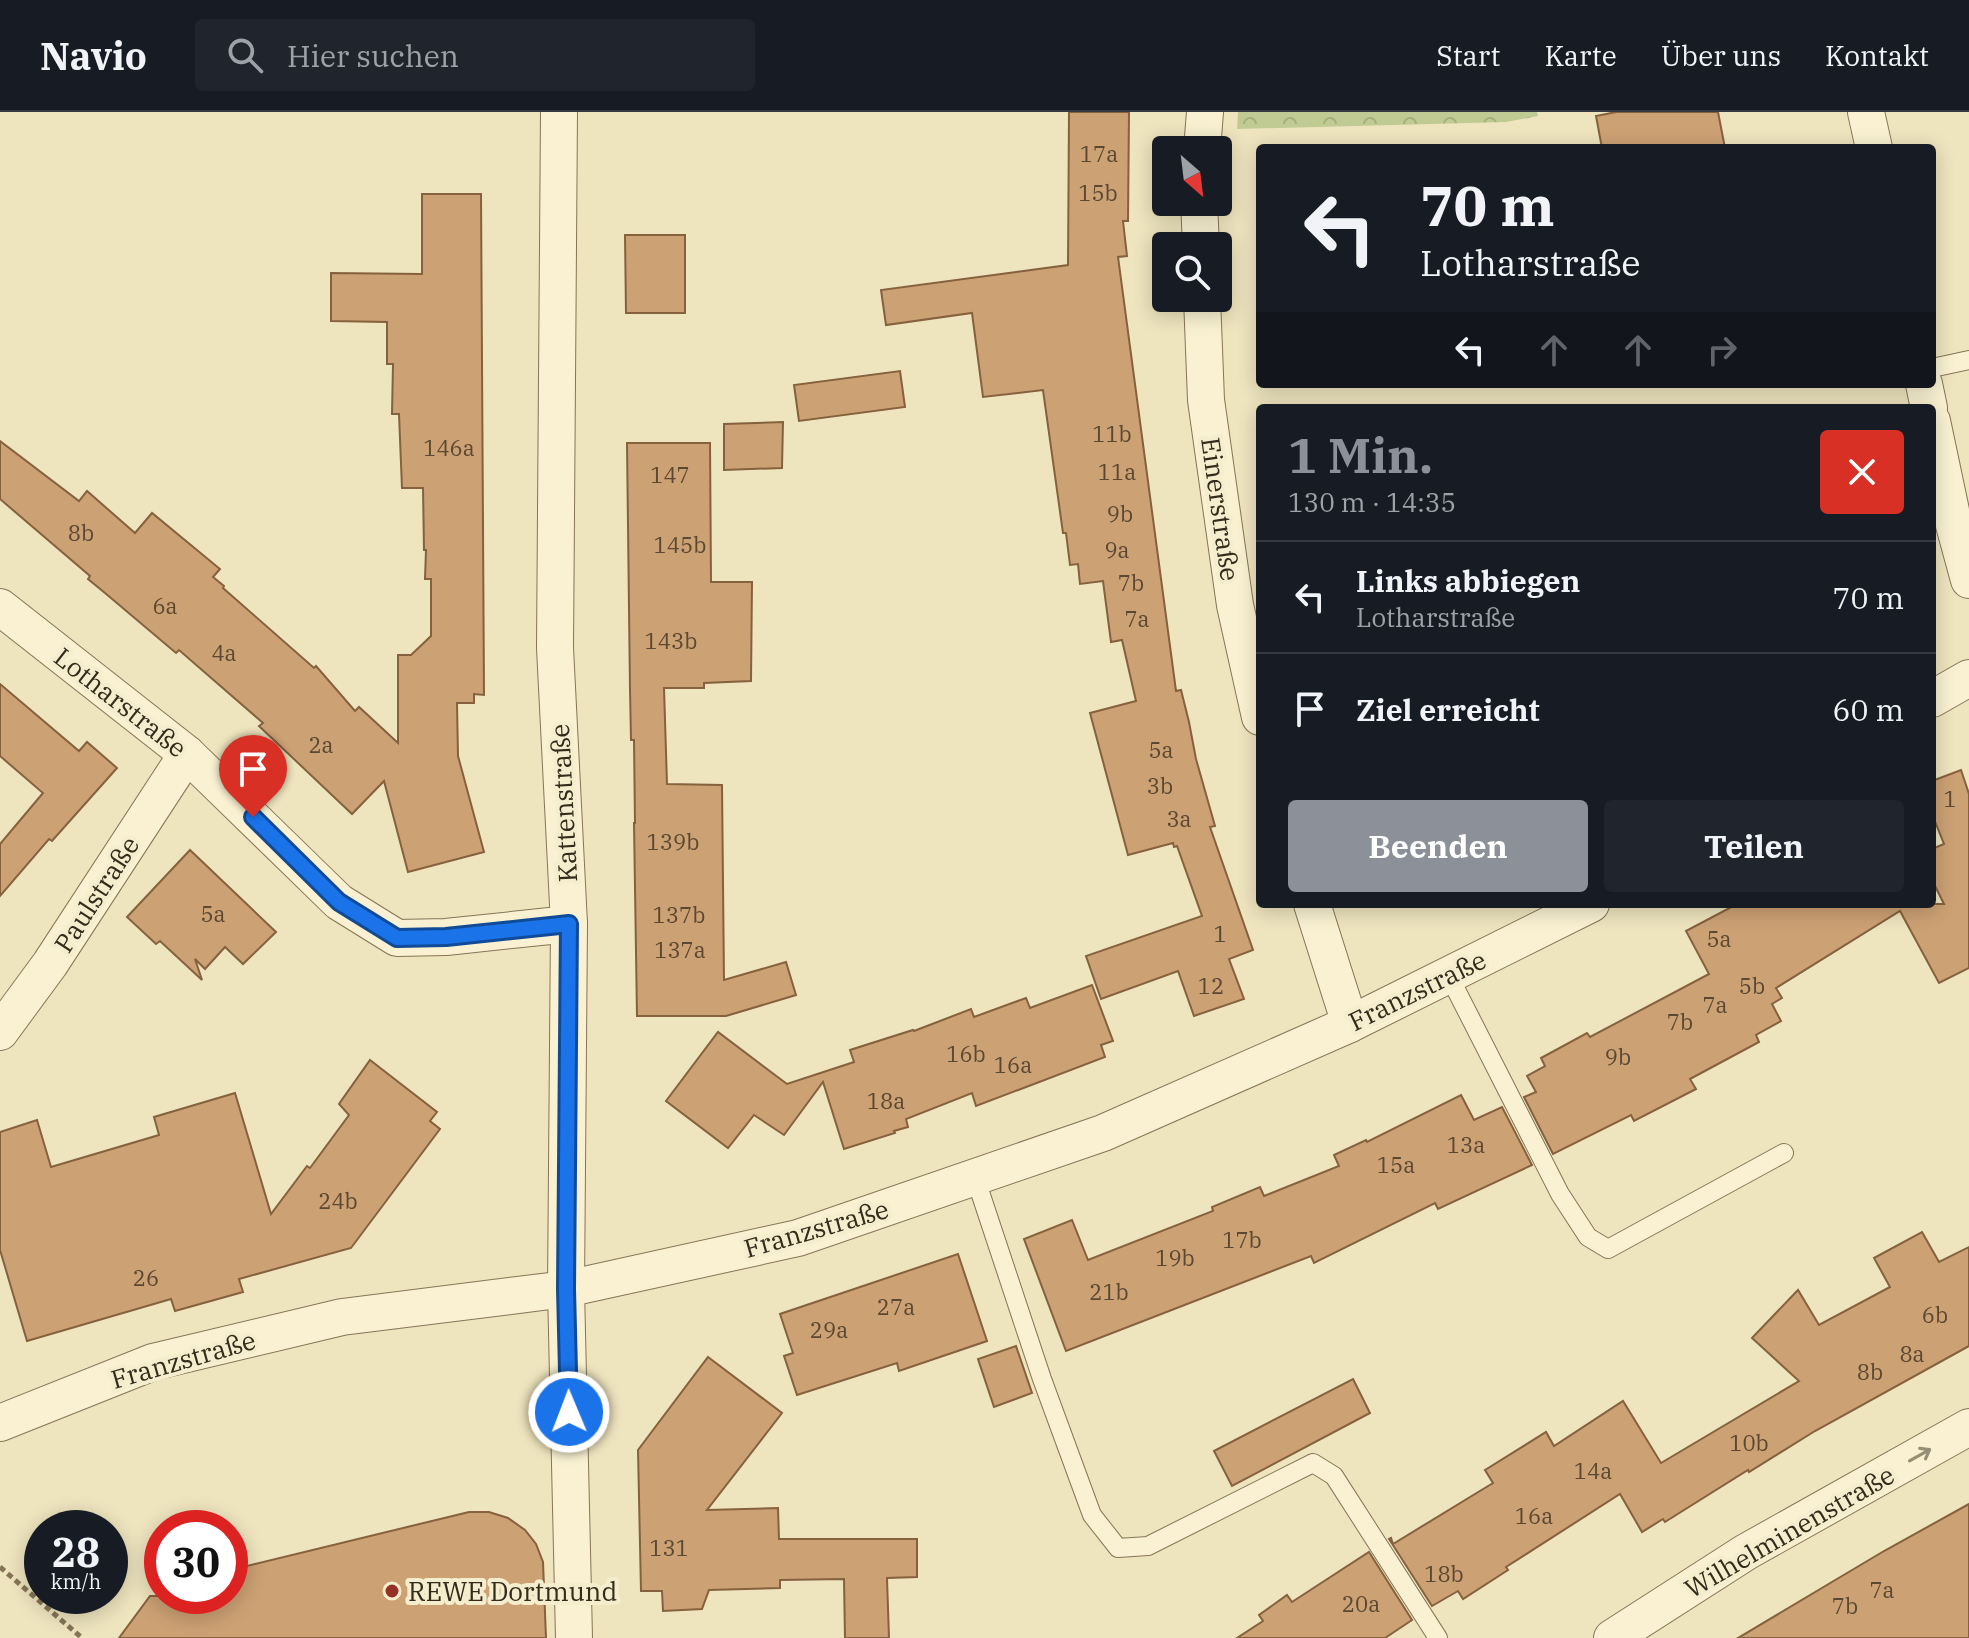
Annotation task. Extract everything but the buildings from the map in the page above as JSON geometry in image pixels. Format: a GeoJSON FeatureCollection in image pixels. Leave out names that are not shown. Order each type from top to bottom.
{"type":"FeatureCollection","features":[{"type":"Feature","properties":{"kind":"street","name":"Kattenstraße"},"geometry":{"type":"LineString","coordinates":[[559,112],[555,648],[569,924],[566,1289],[574,1638]]}},
{"type":"Feature","properties":{"kind":"street"},"geometry":{"type":"LineString","coordinates":[[1203,136],[1205,112]]}},
{"type":"Feature","properties":{"kind":"street"},"geometry":{"type":"LineString","coordinates":[[1866,112],[1873,144]]}},
{"type":"Feature","properties":{"kind":"street","name":"Einerstraße"},"geometry":{"type":"LineString","coordinates":[[1203,312],[1206,400],[1235,605],[1256,699]]}},
{"type":"Feature","properties":{"kind":"street"},"geometry":{"type":"LineString","coordinates":[[1936,435],[1962,523],[1969,580]]}},
{"type":"Feature","properties":{"kind":"street","name":"Lotharstraße"},"geometry":{"type":"LineString","coordinates":[[0,607],[187,754],[339,902],[397,938],[446,937],[569,924]]}},
{"type":"Feature","properties":{"kind":"street"},"geometry":{"type":"LineString","coordinates":[[1936,697],[1969,678]]}},
{"type":"Feature","properties":{"kind":"street","name":"Paulstraße"},"geometry":{"type":"LineString","coordinates":[[0,1032],[50,964],[187,754]]}},
{"type":"Feature","properties":{"kind":"street"},"geometry":{"type":"LineString","coordinates":[[1313,908],[1350,1024]]}},
{"type":"Feature","properties":{"kind":"street","name":"Franzstraße"},"geometry":{"type":"LineString","coordinates":[[0,1423],[153,1362],[342,1317],[566,1289],[798,1238],[1103,1133],[1350,1024],[1583,908]]}},
{"type":"Feature","properties":{"kind":"street","name":"Wilhelminenstraße"},"geometry":{"type":"LineString","coordinates":[[1612,1638],[1746,1552],[1969,1427]]}},
{"type":"Feature","properties":{"kind":"lane"},"geometry":{"type":"LineString","coordinates":[[1936,367],[1969,360]]}},
{"type":"Feature","properties":{"kind":"lane"},"geometry":{"type":"LineString","coordinates":[[1449,976],[1560,1194],[1588,1237],[1608,1249],[1784,1153]]}},
{"type":"Feature","properties":{"kind":"lane"},"geometry":{"type":"LineString","coordinates":[[975,1177],[1042,1379],[1092,1515],[1118,1548],[1148,1546],[1313,1463],[1334,1476],[1438,1638]]}},
{"type":"Feature","properties":{"kind":"path"},"geometry":{"type":"LineString","coordinates":[[0,1567],[82,1638]]}},
{"type":"Feature","properties":{"kind":"green space"},"geometry":{"type":"Polygon","coordinates":[[[1238,112],[1537,112],[1538,116],[1506,122],[1237,129],[1238,112]]]}},
{"type":"Feature","properties":{"kind":"place","name":"REWE Dortmund"},"geometry":{"type":"Point","coordinates":[392,1591]}},
{"type":"Feature","properties":{"kind":"route"},"geometry":{"type":"LineString","coordinates":[[253,817],[339,902],[397,938],[446,937],[569,924],[566,1289],[569,1412]]}}]}
